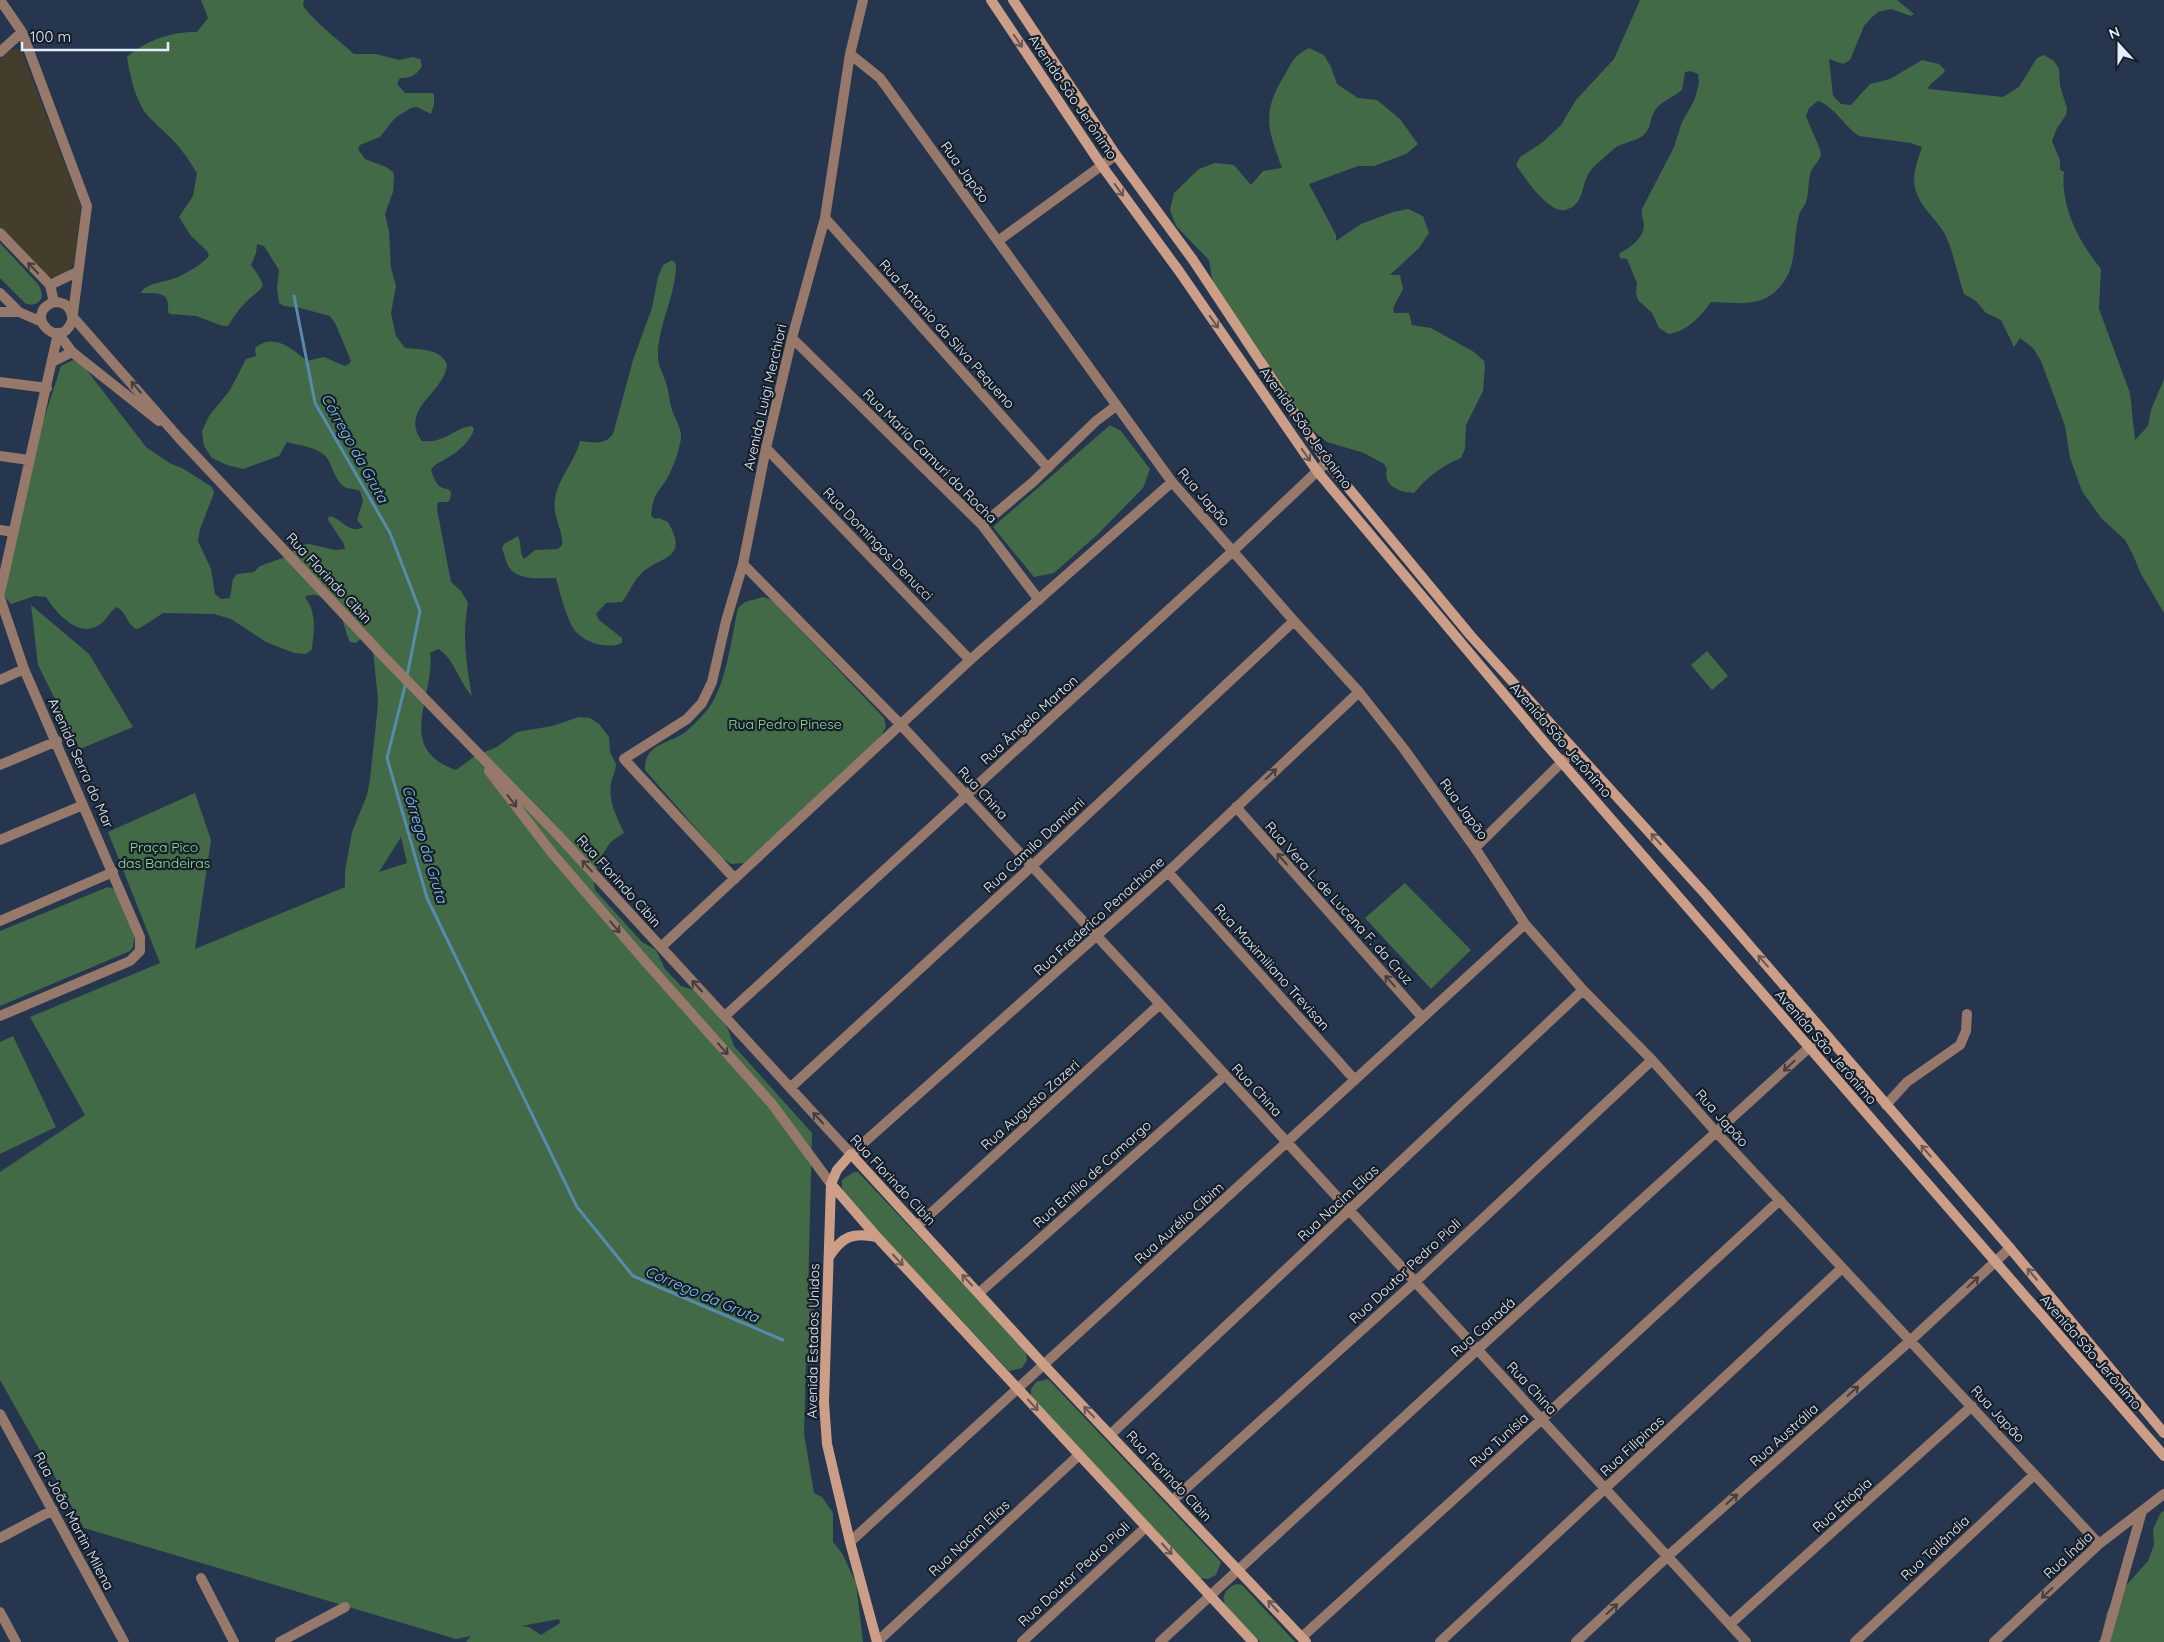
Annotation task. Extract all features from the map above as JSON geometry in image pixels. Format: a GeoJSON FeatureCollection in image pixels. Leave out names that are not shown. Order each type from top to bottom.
{"type":"FeatureCollection","features":[{"type":"Feature","properties":{"kind":"street"},"geometry":{"type":"LineString","coordinates":[[0,0],[22,32],[87,206],[70,326],[58,333],[48,330],[42,322],[19,312],[1,297]]}},
{"type":"Feature","properties":{"kind":"street","name":"Avenida Luigi Merchiori"},"geometry":{"type":"LineString","coordinates":[[735,879],[624,760],[687,719],[702,703],[712,682],[726,621],[743,564],[766,448],[792,338],[825,218],[850,54],[863,0]]}},
{"type":"Feature","properties":{"kind":"street","name":"Avenida São Jerônimo"},"geometry":{"type":"LineString","coordinates":[[991,0],[1102,166],[1193,291],[1317,472],[1562,762],[2164,1456]]}},
{"type":"Feature","properties":{"kind":"street","name":"Avenida São Jerônimo"},"geometry":{"type":"LineString","coordinates":[[1013,0],[1116,155],[1206,280],[1327,462],[1471,636],[1706,895],[2010,1248],[2164,1432]]}},
{"type":"Feature","properties":{"kind":"street"},"geometry":{"type":"LineString","coordinates":[[0,52],[22,32]]}},
{"type":"Feature","properties":{"kind":"street","name":"Rua Japão"},"geometry":{"type":"LineString","coordinates":[[850,54],[880,78],[1172,482],[1359,692],[1404,749],[1475,848],[1525,924],[1583,990],[1652,1060],[1717,1133],[2100,1544]]}},
{"type":"Feature","properties":{"kind":"street"},"geometry":{"type":"LineString","coordinates":[[998,241],[1116,155]]}},
{"type":"Feature","properties":{"kind":"street","name":"Rua Antonio da Silva Pequeno"},"geometry":{"type":"LineString","coordinates":[[825,218],[1048,468]]}},
{"type":"Feature","properties":{"kind":"street"},"geometry":{"type":"LineString","coordinates":[[0,233],[50,285],[77,272]]}},
{"type":"Feature","properties":{"kind":"street"},"geometry":{"type":"LineString","coordinates":[[42,322],[42,312],[49,304],[59,303],[77,272]]}},
{"type":"Feature","properties":{"kind":"street"},"geometry":{"type":"LineString","coordinates":[[1193,291],[1206,280]]}},
{"type":"Feature","properties":{"kind":"street","name":"Rua Florindo Cibin"},"geometry":{"type":"LineString","coordinates":[[50,285],[59,303],[68,306],[72,316],[179,438],[382,656],[558,835],[1043,1364],[1304,1640]]}},
{"type":"Feature","properties":{"kind":"street"},"geometry":{"type":"LineString","coordinates":[[0,312],[19,312]]}},
{"type":"Feature","properties":{"kind":"street"},"geometry":{"type":"LineString","coordinates":[[0,593],[58,333]]}},
{"type":"Feature","properties":{"kind":"street","name":"Rua Florindo Cibin"},"geometry":{"type":"LineString","coordinates":[[58,333],[72,352],[179,438]]}},
{"type":"Feature","properties":{"kind":"street","name":"Rua Maria Camuri da Rocha"},"geometry":{"type":"LineString","coordinates":[[792,338],[982,526],[1039,600]]}},
{"type":"Feature","properties":{"kind":"street"},"geometry":{"type":"LineString","coordinates":[[52,362],[72,352]]}},
{"type":"Feature","properties":{"kind":"street"},"geometry":{"type":"LineString","coordinates":[[0,382],[47,388]]}},
{"type":"Feature","properties":{"kind":"street"},"geometry":{"type":"LineString","coordinates":[[982,526],[1048,468],[1096,420],[1116,406]]}},
{"type":"Feature","properties":{"kind":"street","name":"Rua Domingos Denucci"},"geometry":{"type":"LineString","coordinates":[[766,448],[970,660]]}},
{"type":"Feature","properties":{"kind":"street"},"geometry":{"type":"LineString","coordinates":[[0,456],[29,460]]}},
{"type":"Feature","properties":{"kind":"street","name":"Rua Ângelo Marton"},"geometry":{"type":"LineString","coordinates":[[725,1016],[1233,551],[1327,462]]}},
{"type":"Feature","properties":{"kind":"street"},"geometry":{"type":"LineString","coordinates":[[661,947],[970,660],[1172,482]]}},
{"type":"Feature","properties":{"kind":"street"},"geometry":{"type":"LineString","coordinates":[[0,530],[13,532]]}},
{"type":"Feature","properties":{"kind":"street","name":"Rua China"},"geometry":{"type":"LineString","coordinates":[[743,564],[901,725],[1160,1004],[1224,1076],[1288,1142],[1746,1642]]}},
{"type":"Feature","properties":{"kind":"street","name":"Avenida Serra do Mar"},"geometry":{"type":"LineString","coordinates":[[0,1016],[130,961],[140,951],[140,938],[57,741],[24,669],[1,605]]}},
{"type":"Feature","properties":{"kind":"street","name":"Rua Camilo Damiani"},"geometry":{"type":"LineString","coordinates":[[790,1088],[1032,866],[1294,621]]}},
{"type":"Feature","properties":{"kind":"street"},"geometry":{"type":"LineString","coordinates":[[0,680],[24,669]]}},
{"type":"Feature","properties":{"kind":"street","name":"Rua Frederico Penachione"},"geometry":{"type":"LineString","coordinates":[[852,1154],[1168,872],[1359,692]]}},
{"type":"Feature","properties":{"kind":"street","name":"Rua Florindo Cibin"},"geometry":{"type":"LineString","coordinates":[[461,735],[544,844],[772,1104],[831,1184],[877,1237],[1253,1642]]}},
{"type":"Feature","properties":{"kind":"street"},"geometry":{"type":"LineString","coordinates":[[0,765],[57,741]]}},
{"type":"Feature","properties":{"kind":"street"},"geometry":{"type":"LineString","coordinates":[[1475,848],[1562,762],[1576,751]]}},
{"type":"Feature","properties":{"kind":"street"},"geometry":{"type":"LineString","coordinates":[[0,840],[83,805]]}},
{"type":"Feature","properties":{"kind":"street","name":"Rua Vera L. de Lucena F. da Cruz"},"geometry":{"type":"LineString","coordinates":[[1236,807],[1422,1017]]}},
{"type":"Feature","properties":{"kind":"street"},"geometry":{"type":"LineString","coordinates":[[0,921],[113,872]]}},
{"type":"Feature","properties":{"kind":"street","name":"Rua Maximiliano Trevisan"},"geometry":{"type":"LineString","coordinates":[[1168,872],[1355,1080]]}},
{"type":"Feature","properties":{"kind":"street","name":"Rua Aurélio Cibim"},"geometry":{"type":"LineString","coordinates":[[850,1542],[1525,924]]}},
{"type":"Feature","properties":{"kind":"street","name":"Rua Nacim Elias"},"geometry":{"type":"LineString","coordinates":[[1111,1434],[1583,990]]}},
{"type":"Feature","properties":{"kind":"street","name":"Rua Augusto Zazeri"},"geometry":{"type":"LineString","coordinates":[[917,1226],[1160,1004]]}},
{"type":"Feature","properties":{"kind":"street"},"geometry":{"type":"LineString","coordinates":[[1886,1105],[1907,1082],[1960,1045],[1966,1031],[1967,1014]]}},
{"type":"Feature","properties":{"kind":"street","name":"Rua Canadá"},"geometry":{"type":"LineString","coordinates":[[1160,1642],[1478,1349],[1825,1034]]}},
{"type":"Feature","properties":{"kind":"street","name":"Rua Doutor Pedro Pioli"},"geometry":{"type":"LineString","coordinates":[[1173,1500],[1415,1282],[1652,1060]]}},
{"type":"Feature","properties":{"kind":"street","name":"Rua Emílio de Camargo"},"geometry":{"type":"LineString","coordinates":[[979,1293],[1224,1076]]}},
{"type":"Feature","properties":{"kind":"street"},"geometry":{"type":"LineString","coordinates":[[831,1184],[837,1170],[852,1154]]}},
{"type":"Feature","properties":{"kind":"street","name":"Avenida Estados Unidos"},"geometry":{"type":"LineString","coordinates":[[831,1184],[824,1402],[827,1444],[850,1542],[877,1642]]}},
{"type":"Feature","properties":{"kind":"street","name":"Rua Tunísia"},"geometry":{"type":"LineString","coordinates":[[1304,1640],[1780,1200]]}},
{"type":"Feature","properties":{"kind":"street"},"geometry":{"type":"LineString","coordinates":[[829,1258],[836,1245],[848,1237],[862,1234],[877,1237]]}},
{"type":"Feature","properties":{"kind":"street","name":"Rua Austrália"},"geometry":{"type":"LineString","coordinates":[[1576,1642],[1668,1556],[2010,1248]]}},
{"type":"Feature","properties":{"kind":"street","name":"Rua Filipinas"},"geometry":{"type":"LineString","coordinates":[[1440,1642],[1842,1268]]}},
{"type":"Feature","properties":{"kind":"street","name":"Rua Etiópia"},"geometry":{"type":"LineString","coordinates":[[1730,1624],[1972,1406]]}},
{"type":"Feature","properties":{"kind":"street","name":"Rua João Martin Milena"},"geometry":{"type":"LineString","coordinates":[[0,1414],[124,1642]]}},
{"type":"Feature","properties":{"kind":"street","name":"Rua Nacim Elias"},"geometry":{"type":"LineString","coordinates":[[877,1642],[1079,1455]]}},
{"type":"Feature","properties":{"kind":"street","name":"Rua Tailândia"},"geometry":{"type":"LineString","coordinates":[[1855,1642],[2034,1475]]}},
{"type":"Feature","properties":{"kind":"street","name":"Rua Índia"},"geometry":{"type":"LineString","coordinates":[[1994,1642],[2100,1544],[2164,1494]]}},
{"type":"Feature","properties":{"kind":"street"},"geometry":{"type":"LineString","coordinates":[[0,1538],[53,1510]]}},
{"type":"Feature","properties":{"kind":"street"},"geometry":{"type":"LineString","coordinates":[[2105,1642],[2142,1511]]}},
{"type":"Feature","properties":{"kind":"street","name":"Rua Doutor Pedro Pioli"},"geometry":{"type":"LineString","coordinates":[[1022,1642],[1146,1526]]}},
{"type":"Feature","properties":{"kind":"street"},"geometry":{"type":"LineString","coordinates":[[201,1578],[234,1642]]}},
{"type":"Feature","properties":{"kind":"street"},"geometry":{"type":"LineString","coordinates":[[280,1642],[345,1607]]}},
{"type":"Feature","properties":{"kind":"street"},"geometry":{"type":"LineString","coordinates":[[0,1612],[16,1642]]}},
{"type":"Feature","properties":{"kind":"shaded area"},"geometry":{"type":"Polygon","coordinates":[[[17,49],[22,51],[81,206],[74,263],[68,272],[58,277],[49,277],[0,227],[0,59],[10,50],[17,49]]]}},
{"type":"Feature","properties":{"kind":"green space","name":"Praça Pico das Bandeiras"},"geometry":{"type":"Polygon","coordinates":[[[201,0],[304,0],[303,6],[308,13],[354,54],[376,54],[399,60],[413,57],[420,59],[422,66],[418,72],[410,77],[400,78],[397,84],[405,93],[434,94],[431,114],[417,107],[411,108],[395,118],[380,137],[360,145],[358,149],[365,159],[386,167],[393,172],[394,176],[393,192],[385,214],[389,231],[391,268],[396,286],[391,313],[396,336],[405,348],[434,352],[444,359],[447,364],[445,374],[419,410],[416,419],[416,430],[422,441],[430,441],[443,438],[466,427],[472,426],[474,429],[464,446],[431,470],[438,485],[451,492],[450,500],[438,502],[437,509],[451,582],[461,591],[468,603],[465,626],[468,672],[472,696],[444,653],[438,649],[430,653],[428,686],[422,719],[422,735],[426,748],[437,760],[456,770],[475,756],[497,747],[517,732],[552,726],[579,717],[590,718],[599,724],[609,737],[610,752],[616,764],[610,790],[614,809],[624,833],[611,842],[600,859],[594,879],[595,890],[642,942],[656,950],[665,969],[681,986],[694,990],[716,1011],[728,1029],[734,1046],[812,1133],[808,1293],[811,1292],[816,1325],[814,1346],[806,1365],[804,1434],[814,1493],[822,1497],[833,1513],[833,1542],[842,1553],[856,1583],[863,1642],[466,1642],[471,1636],[456,1639],[84,1528],[0,1380],[0,1172],[85,1115],[30,1017],[160,963],[108,832],[195,793],[211,840],[195,949],[345,887],[345,871],[352,832],[367,795],[370,779],[378,699],[373,651],[364,636],[356,643],[350,642],[338,610],[329,601],[319,596],[311,595],[305,597],[309,603],[314,622],[312,649],[306,654],[294,653],[266,642],[231,619],[214,614],[163,613],[136,629],[117,607],[103,622],[95,627],[86,629],[78,627],[63,618],[46,597],[35,596],[11,604],[4,596],[39,434],[61,366],[73,360],[82,364],[146,447],[171,464],[182,468],[212,487],[214,493],[200,529],[198,541],[211,569],[215,594],[221,599],[230,598],[233,579],[237,574],[254,572],[260,566],[288,556],[299,545],[309,544],[335,550],[345,549],[344,544],[328,520],[329,516],[334,517],[350,528],[358,529],[363,527],[357,520],[363,501],[360,491],[346,488],[342,485],[326,456],[316,450],[287,442],[279,456],[243,469],[227,465],[212,458],[204,446],[202,431],[209,416],[230,390],[246,359],[256,356],[255,348],[262,343],[276,342],[282,344],[307,361],[324,357],[345,366],[351,361],[336,325],[330,316],[284,306],[279,303],[277,288],[279,270],[264,246],[257,244],[256,253],[251,265],[261,279],[262,287],[243,305],[228,326],[196,316],[170,314],[165,297],[158,294],[141,293],[148,287],[188,272],[209,256],[207,251],[191,236],[179,217],[193,196],[197,173],[178,146],[145,112],[137,98],[127,57],[142,46],[159,38],[178,33],[197,32],[208,18],[201,0]],[[401,837],[379,872],[407,863],[401,837]],[[559,1619],[521,1626],[529,1627],[541,1635],[560,1623],[559,1619]]]}},
{"type":"Feature","properties":{"kind":"green space"},"geometry":{"type":"Polygon","coordinates":[[[1640,0],[1897,0],[1914,14],[1911,16],[1891,9],[1878,12],[1864,26],[1850,60],[1843,64],[1829,59],[1833,96],[1841,104],[1851,105],[1870,84],[1890,79],[1922,60],[1939,64],[1945,70],[1930,85],[1929,89],[2003,97],[2019,87],[2037,58],[2044,55],[2054,61],[2059,69],[2060,86],[2067,108],[2066,115],[2057,128],[2052,141],[2060,160],[2060,170],[2064,172],[2065,198],[2068,211],[2079,236],[2101,269],[2099,309],[2130,393],[2135,440],[2148,426],[2151,410],[2164,379],[2164,613],[2141,574],[2125,540],[2101,518],[2082,491],[2070,458],[2065,426],[2041,361],[2033,348],[2020,338],[2014,347],[2001,320],[1986,313],[1976,301],[1964,294],[1945,234],[1922,203],[1915,188],[1916,165],[1922,147],[1911,143],[1859,136],[1834,112],[1818,101],[1809,108],[1806,116],[1821,155],[1811,171],[1807,198],[1799,215],[1793,258],[1786,278],[1780,287],[1764,299],[1742,303],[1711,302],[1688,326],[1669,334],[1659,328],[1652,313],[1638,300],[1636,293],[1637,283],[1627,259],[1620,258],[1619,254],[1639,239],[1642,234],[1644,224],[1642,209],[1674,147],[1682,122],[1694,101],[1699,83],[1698,74],[1691,71],[1685,72],[1682,90],[1662,103],[1653,114],[1648,129],[1644,134],[1616,147],[1592,168],[1580,199],[1572,207],[1559,210],[1552,206],[1545,201],[1525,178],[1516,165],[1520,157],[1543,142],[1561,125],[1576,100],[1614,59],[1640,0]]]}},
{"type":"Feature","properties":{"kind":"green space"},"geometry":{"type":"Polygon","coordinates":[[[1309,48],[1324,55],[1337,84],[1358,98],[1377,100],[1400,119],[1418,144],[1406,154],[1374,166],[1358,166],[1309,184],[1336,235],[1336,241],[1361,224],[1393,212],[1408,209],[1423,216],[1429,233],[1419,248],[1390,275],[1400,275],[1403,289],[1393,308],[1394,313],[1409,313],[1412,325],[1431,328],[1474,352],[1484,361],[1483,391],[1466,425],[1465,449],[1461,458],[1436,472],[1414,493],[1398,490],[1390,484],[1387,480],[1387,469],[1384,464],[1364,453],[1327,442],[1304,423],[1268,371],[1263,355],[1244,338],[1217,291],[1212,278],[1209,260],[1176,226],[1170,210],[1174,193],[1199,169],[1215,163],[1234,165],[1251,185],[1263,171],[1282,168],[1270,132],[1269,122],[1272,101],[1296,57],[1309,48]]]}},
{"type":"Feature","properties":{"kind":"green space"},"geometry":{"type":"Polygon","coordinates":[[[0,243],[38,284],[42,296],[41,300],[35,304],[26,304],[0,278],[0,243]]]}},
{"type":"Feature","properties":{"kind":"green space"},"geometry":{"type":"Polygon","coordinates":[[[672,260],[676,264],[675,276],[660,334],[658,358],[681,439],[669,475],[656,494],[651,516],[668,522],[676,544],[674,551],[669,556],[646,569],[639,576],[622,602],[606,603],[596,614],[599,620],[622,638],[622,643],[611,646],[593,643],[577,633],[570,623],[556,578],[530,578],[518,575],[509,567],[502,548],[504,544],[518,536],[524,559],[535,550],[558,549],[562,545],[555,512],[555,499],[559,484],[578,449],[580,441],[602,442],[613,434],[633,360],[652,308],[658,277],[663,265],[672,260]]]}},
{"type":"Feature","properties":{"kind":"green space"},"geometry":{"type":"Polygon","coordinates":[[[1110,425],[1121,431],[1150,469],[1143,488],[1098,534],[1054,573],[1034,577],[993,527],[1110,425]]]}},
{"type":"Feature","properties":{"kind":"green space","name":"Rua Pedro Pinese"},"geometry":{"type":"Polygon","coordinates":[[[763,597],[772,600],[884,718],[886,726],[881,737],[744,863],[731,864],[721,857],[645,770],[646,761],[648,755],[653,750],[687,731],[704,714],[718,692],[723,679],[738,608],[745,602],[763,597]]]}},
{"type":"Feature","properties":{"kind":"green space"},"geometry":{"type":"Polygon","coordinates":[[[31,605],[89,654],[133,727],[80,749],[38,665],[31,605]]]}},
{"type":"Feature","properties":{"kind":"green space"},"geometry":{"type":"Polygon","coordinates":[[[1707,651],[1728,676],[1712,690],[1691,665],[1707,651]]]}},
{"type":"Feature","properties":{"kind":"green space"},"geometry":{"type":"Polygon","coordinates":[[[1405,883],[1471,950],[1431,989],[1365,918],[1405,883]]]}},
{"type":"Feature","properties":{"kind":"green space"},"geometry":{"type":"Polygon","coordinates":[[[108,887],[115,889],[135,936],[133,947],[130,951],[0,1006],[0,931],[108,887]]]}},
{"type":"Feature","properties":{"kind":"green space"},"geometry":{"type":"Polygon","coordinates":[[[13,1036],[56,1127],[0,1154],[0,1042],[13,1036]]]}},
{"type":"Feature","properties":{"kind":"green space"},"geometry":{"type":"Polygon","coordinates":[[[854,1172],[858,1172],[1026,1351],[1027,1360],[1022,1368],[1009,1371],[842,1193],[842,1180],[854,1172]]]}},
{"type":"Feature","properties":{"kind":"green space"},"geometry":{"type":"Polygon","coordinates":[[[1048,1379],[1221,1562],[1216,1575],[1208,1579],[1198,1578],[1031,1398],[1031,1389],[1036,1382],[1048,1379]]]}},
{"type":"Feature","properties":{"kind":"green space"},"geometry":{"type":"Polygon","coordinates":[[[2164,1511],[2164,1642],[2098,1642],[2101,1638],[2107,1612],[2113,1600],[2148,1561],[2154,1545],[2153,1529],[2161,1512],[2164,1511]]]}},
{"type":"Feature","properties":{"kind":"green space"},"geometry":{"type":"Polygon","coordinates":[[[1237,1584],[1242,1585],[1295,1642],[1260,1642],[1236,1618],[1225,1605],[1224,1594],[1228,1589],[1237,1584]]]}},
{"type":"Feature","properties":{"kind":"waterway","name":"Córrego da Gruta"},"geometry":{"type":"LineString","coordinates":[[294,296],[315,403],[390,533],[420,611],[407,676]]}},
{"type":"Feature","properties":{"kind":"waterway","name":"Córrego da Gruta"},"geometry":{"type":"LineString","coordinates":[[406,682],[387,758],[427,898],[577,1207],[633,1276],[783,1340]]}}]}
